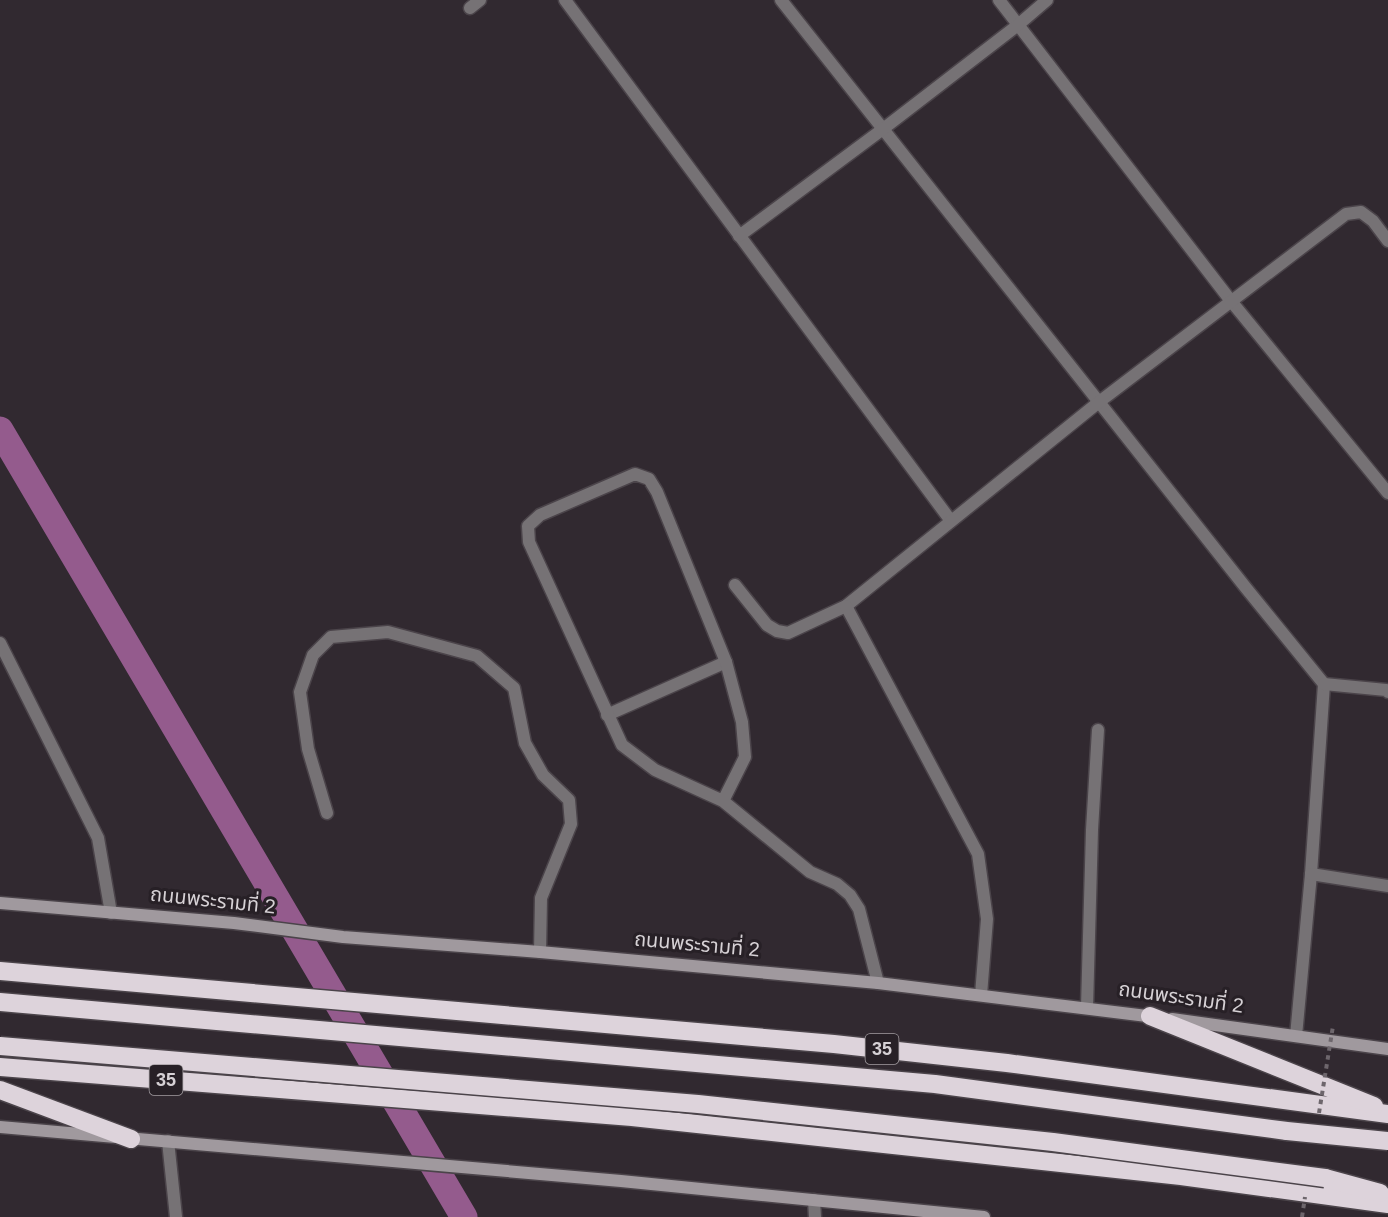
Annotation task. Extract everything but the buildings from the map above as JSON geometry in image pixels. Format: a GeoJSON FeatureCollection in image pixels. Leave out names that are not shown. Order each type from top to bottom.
{"type":"FeatureCollection","features":[{"type":"Feature","properties":{"kind":"highway","name":"35"},"geometry":{"type":"LineString","coordinates":[[0,970],[834,1044],[1008,1063],[1388,1113]]}},
{"type":"Feature","properties":{"kind":"highway"},"geometry":{"type":"LineString","coordinates":[[0,1002],[935,1083],[1287,1131],[1388,1141]]}},
{"type":"Feature","properties":{"kind":"highway"},"geometry":{"type":"LineString","coordinates":[[1150,1016],[1388,1113]]}},
{"type":"Feature","properties":{"kind":"highway"},"geometry":{"type":"LineString","coordinates":[[0,1046],[699,1104],[908,1125],[1314,1176],[1388,1195]]}},
{"type":"Feature","properties":{"kind":"highway","name":"35"},"geometry":{"type":"LineString","coordinates":[[0,1067],[644,1119],[1181,1176],[1388,1204]]}},
{"type":"Feature","properties":{"kind":"highway"},"geometry":{"type":"LineString","coordinates":[[0,1090],[131,1139]]}},
{"type":"Feature","properties":{"kind":"main road","name":"ถนนพระรามที่ 2"},"geometry":{"type":"LineString","coordinates":[[0,903],[234,923],[343,937],[540,952],[878,983],[1087,1007],[1388,1049]]}},
{"type":"Feature","properties":{"kind":"main road"},"geometry":{"type":"LineString","coordinates":[[0,1127],[485,1169],[984,1217]]}},
{"type":"Feature","properties":{"kind":"street"},"geometry":{"type":"LineString","coordinates":[[565,0],[951,521]]}},
{"type":"Feature","properties":{"kind":"street"},"geometry":{"type":"LineString","coordinates":[[782,0],[1098,402],[1324,684],[1311,874],[1296,1036]]}},
{"type":"Feature","properties":{"kind":"street"},"geometry":{"type":"LineString","coordinates":[[999,0],[1231,301],[1388,493]]}},
{"type":"Feature","properties":{"kind":"street"},"geometry":{"type":"LineString","coordinates":[[739,236],[883,129],[1047,0]]}},
{"type":"Feature","properties":{"kind":"street"},"geometry":{"type":"LineString","coordinates":[[735,585],[767,625],[777,631],[788,633],[846,606],[1098,402],[1346,214],[1361,212],[1373,221],[1388,241]]}},
{"type":"Feature","properties":{"kind":"street"},"geometry":{"type":"LineString","coordinates":[[723,801],[745,757],[742,722],[726,662],[657,492],[649,480],[635,474],[540,514],[528,526],[529,542],[622,745],[655,770],[723,801],[810,872],[837,884],[850,895],[859,909],[878,983]]}},
{"type":"Feature","properties":{"kind":"street"},"geometry":{"type":"LineString","coordinates":[[846,606],[978,854],[987,919],[981,995]]}},
{"type":"Feature","properties":{"kind":"street"},"geometry":{"type":"LineString","coordinates":[[327,813],[308,749],[300,692],[313,655],[332,637],[388,632],[477,656],[514,688],[525,743],[543,775],[569,800],[571,824],[541,898],[540,952]]}},
{"type":"Feature","properties":{"kind":"street"},"geometry":{"type":"LineString","coordinates":[[0,643],[98,838],[111,913]]}},
{"type":"Feature","properties":{"kind":"street"},"geometry":{"type":"LineString","coordinates":[[607,715],[726,662]]}},
{"type":"Feature","properties":{"kind":"street"},"geometry":{"type":"LineString","coordinates":[[1324,684],[1388,692]]}},
{"type":"Feature","properties":{"kind":"street"},"geometry":{"type":"LineString","coordinates":[[1087,1007],[1092,830],[1098,730]]}},
{"type":"Feature","properties":{"kind":"street"},"geometry":{"type":"LineString","coordinates":[[1311,874],[1388,886]]}},
{"type":"Feature","properties":{"kind":"street"},"geometry":{"type":"LineString","coordinates":[[168,1141],[176,1217]]}},
{"type":"Feature","properties":{"kind":"street"},"geometry":{"type":"LineString","coordinates":[[814,1200],[815,1217]]}},
{"type":"Feature","properties":{"kind":"waterway"},"geometry":{"type":"LineString","coordinates":[[0,430],[464,1217]]}}]}
